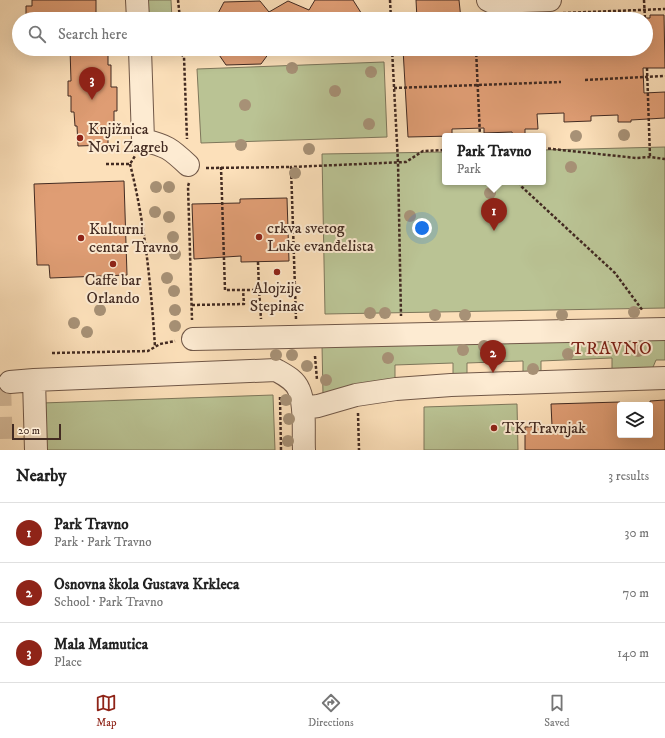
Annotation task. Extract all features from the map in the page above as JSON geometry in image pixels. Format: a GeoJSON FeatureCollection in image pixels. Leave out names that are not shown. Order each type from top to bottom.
{"type":"FeatureCollection","features":[{"type":"Feature","properties":{"kind":"street"},"geometry":{"type":"LineString","coordinates":[[138,0],[138,12]]}},
{"type":"Feature","properties":{"kind":"street"},"geometry":{"type":"LineString","coordinates":[[480,12],[492,2],[550,0]]}},
{"type":"Feature","properties":{"kind":"street"},"geometry":{"type":"LineString","coordinates":[[140,56],[143,140],[170,148],[191,167]]}},
{"type":"Feature","properties":{"kind":"street"},"geometry":{"type":"LineString","coordinates":[[193,340],[661,329]]}},
{"type":"Feature","properties":{"kind":"street"},"geometry":{"type":"LineString","coordinates":[[10,382],[276,370],[289,377],[299,390],[303,408],[304,450]]}},
{"type":"Feature","properties":{"kind":"street"},"geometry":{"type":"LineString","coordinates":[[303,408],[318,406],[356,395],[396,389],[451,385],[665,378]]}},
{"type":"Feature","properties":{"kind":"street"},"geometry":{"type":"LineString","coordinates":[[34,380],[36,450]]}},
{"type":"Feature","properties":{"kind":"path"},"geometry":{"type":"LineString","coordinates":[[178,0],[179,12]]}},
{"type":"Feature","properties":{"kind":"path"},"geometry":{"type":"LineString","coordinates":[[390,0],[391,12]]}},
{"type":"Feature","properties":{"kind":"path"},"geometry":{"type":"LineString","coordinates":[[644,0],[645,9],[665,9]]}},
{"type":"Feature","properties":{"kind":"path"},"geometry":{"type":"LineString","coordinates":[[52,353],[148,351],[160,344],[193,340],[188,186],[191,167],[183,56]]}},
{"type":"Feature","properties":{"kind":"path"},"geometry":{"type":"LineString","coordinates":[[392,56],[398,162],[401,335]]}},
{"type":"Feature","properties":{"kind":"path"},"geometry":{"type":"LineString","coordinates":[[476,56],[480,133]]}},
{"type":"Feature","properties":{"kind":"path"},"geometry":{"type":"LineString","coordinates":[[647,68],[650,157]]}},
{"type":"Feature","properties":{"kind":"path"},"geometry":{"type":"LineString","coordinates":[[585,80],[665,76]]}},
{"type":"Feature","properties":{"kind":"path"},"geometry":{"type":"LineString","coordinates":[[394,88],[561,82]]}},
{"type":"Feature","properties":{"kind":"path"},"geometry":{"type":"LineString","coordinates":[[130,164],[140,150],[143,140]]}},
{"type":"Feature","properties":{"kind":"path"},"geometry":{"type":"LineString","coordinates":[[546,148],[636,158],[650,157],[665,159]]}},
{"type":"Feature","properties":{"kind":"path"},"geometry":{"type":"LineString","coordinates":[[191,167],[291,167],[406,162],[423,151],[442,150]]}},
{"type":"Feature","properties":{"kind":"path"},"geometry":{"type":"LineString","coordinates":[[106,164],[130,164]]}},
{"type":"Feature","properties":{"kind":"path"},"geometry":{"type":"LineString","coordinates":[[130,164],[137,190],[152,308],[155,346]]}},
{"type":"Feature","properties":{"kind":"path"},"geometry":{"type":"LineString","coordinates":[[221,167],[225,290],[259,290]]}},
{"type":"Feature","properties":{"kind":"path"},"geometry":{"type":"LineString","coordinates":[[291,167],[305,337],[317,383]]}},
{"type":"Feature","properties":{"kind":"path"},"geometry":{"type":"LineString","coordinates":[[521,185],[615,273],[661,329]]}},
{"type":"Feature","properties":{"kind":"path"},"geometry":{"type":"LineString","coordinates":[[258,262],[260,306]]}},
{"type":"Feature","properties":{"kind":"path"},"geometry":{"type":"LineString","coordinates":[[192,305],[244,304],[243,290]]}},
{"type":"Feature","properties":{"kind":"path"},"geometry":{"type":"LineString","coordinates":[[279,372],[281,450]]}},
{"type":"Feature","properties":{"kind":"path"},"geometry":{"type":"LineString","coordinates":[[358,406],[359,450]]}},
{"type":"Feature","properties":{"kind":"green space"},"geometry":{"type":"Polygon","coordinates":[[[144,0],[171,0],[172,12],[147,12],[144,5],[144,0]]]}},
{"type":"Feature","properties":{"kind":"green space"},"geometry":{"type":"Polygon","coordinates":[[[384,62],[387,137],[201,143],[197,69],[384,62]]]}},
{"type":"Feature","properties":{"kind":"green space"},"geometry":{"type":"Polygon","coordinates":[[[665,147],[665,308],[325,314],[322,154],[442,152],[442,185],[546,185],[546,150],[665,147]]]}},
{"type":"Feature","properties":{"kind":"green space"},"geometry":{"type":"Polygon","coordinates":[[[665,335],[665,360],[656,360],[651,372],[612,373],[612,358],[541,361],[541,376],[523,377],[523,361],[467,363],[467,379],[453,379],[453,363],[395,365],[395,382],[323,395],[322,345],[665,335]]]}},
{"type":"Feature","properties":{"kind":"green space"},"geometry":{"type":"Polygon","coordinates":[[[273,395],[275,450],[44,450],[42,403],[273,395]]]}},
{"type":"Feature","properties":{"kind":"green space"},"geometry":{"type":"Polygon","coordinates":[[[517,404],[518,450],[424,450],[424,407],[517,404]]]}},
{"type":"Feature","properties":{"kind":"building"},"geometry":{"type":"Polygon","coordinates":[[[32,0],[96,0],[96,12],[26,12],[26,6],[32,6],[32,0]]]}},
{"type":"Feature","properties":{"kind":"building"},"geometry":{"type":"Polygon","coordinates":[[[315,0],[353,0],[361,12],[269,12],[288,1],[309,10],[315,0]]]}},
{"type":"Feature","properties":{"kind":"building"},"geometry":{"type":"Polygon","coordinates":[[[416,0],[459,0],[460,12],[417,12],[416,0]]]}},
{"type":"Feature","properties":{"kind":"building"},"geometry":{"type":"Polygon","coordinates":[[[260,1],[269,12],[219,12],[224,2],[260,1]]]}},
{"type":"Feature","properties":{"kind":"building"},"geometry":{"type":"Polygon","coordinates":[[[653,15],[664,15],[665,68],[643,68],[644,93],[665,92],[665,118],[618,122],[618,115],[591,116],[591,121],[564,122],[564,113],[537,114],[538,129],[525,129],[525,133],[484,133],[484,128],[452,129],[452,133],[442,133],[442,136],[408,137],[403,56],[653,56],[653,15]]]}},
{"type":"Feature","properties":{"kind":"building"},"geometry":{"type":"Polygon","coordinates":[[[70,56],[108,56],[108,65],[111,65],[111,87],[117,87],[117,111],[114,111],[114,126],[108,126],[108,145],[78,146],[77,126],[75,126],[74,112],[71,112],[71,96],[68,96],[68,81],[71,81],[70,56]]]}},
{"type":"Feature","properties":{"kind":"building"},"geometry":{"type":"Polygon","coordinates":[[[220,56],[267,56],[261,64],[226,65],[220,56]]]}},
{"type":"Feature","properties":{"kind":"building","name":"Kulturni centar Travno"},"geometry":{"type":"Polygon","coordinates":[[[124,181],[127,275],[50,278],[49,265],[37,265],[34,184],[124,181]]]}},
{"type":"Feature","properties":{"kind":"building","name":"crkva svetog Luke evanđelista"},"geometry":{"type":"Polygon","coordinates":[[[287,198],[289,261],[241,262],[241,256],[194,259],[192,204],[240,203],[240,199],[287,198]]]}},
{"type":"Feature","properties":{"kind":"building"},"geometry":{"type":"Polygon","coordinates":[[[665,400],[665,450],[525,450],[525,427],[552,426],[551,404],[617,402],[617,438],[653,438],[653,402],[650,401],[665,400]]]}},
{"type":"Feature","properties":{"kind":"tunnel"},"geometry":{"type":"LineString","coordinates":[[0,384],[2,450]]}},
{"type":"Feature","properties":{"kind":"place","name":"Mala Mamutica"},"geometry":{"type":"Point","coordinates":[92,100]}},
{"type":"Feature","properties":{"kind":"place","name":"Knjižnica Novi Zagreb"},"geometry":{"type":"Point","coordinates":[80,138]}},
{"type":"Feature","properties":{"kind":"place","name":"Park Travno"},"geometry":{"type":"Point","coordinates":[494,231]}},
{"type":"Feature","properties":{"kind":"place","name":"crkva svetog Luke evanđelista"},"geometry":{"type":"Point","coordinates":[259,237]}},
{"type":"Feature","properties":{"kind":"place","name":"Kulturni centar Travno"},"geometry":{"type":"Point","coordinates":[81,238]}},
{"type":"Feature","properties":{"kind":"place","name":"Caffe bar Orlando"},"geometry":{"type":"Point","coordinates":[113,264]}},
{"type":"Feature","properties":{"kind":"place","name":"Alojzije Stepinac"},"geometry":{"type":"Point","coordinates":[277,272]}},
{"type":"Feature","properties":{"kind":"place","name":"Osnovna škola Gustava Krkleca"},"geometry":{"type":"Point","coordinates":[493,373]}},
{"type":"Feature","properties":{"kind":"place","name":"TK Travnjak"},"geometry":{"type":"Point","coordinates":[494,428]}},
{"type":"Feature","properties":{"kind":"district","name":"TRAVNO"},"geometry":{"type":"Point","coordinates":[612,349]}}]}
